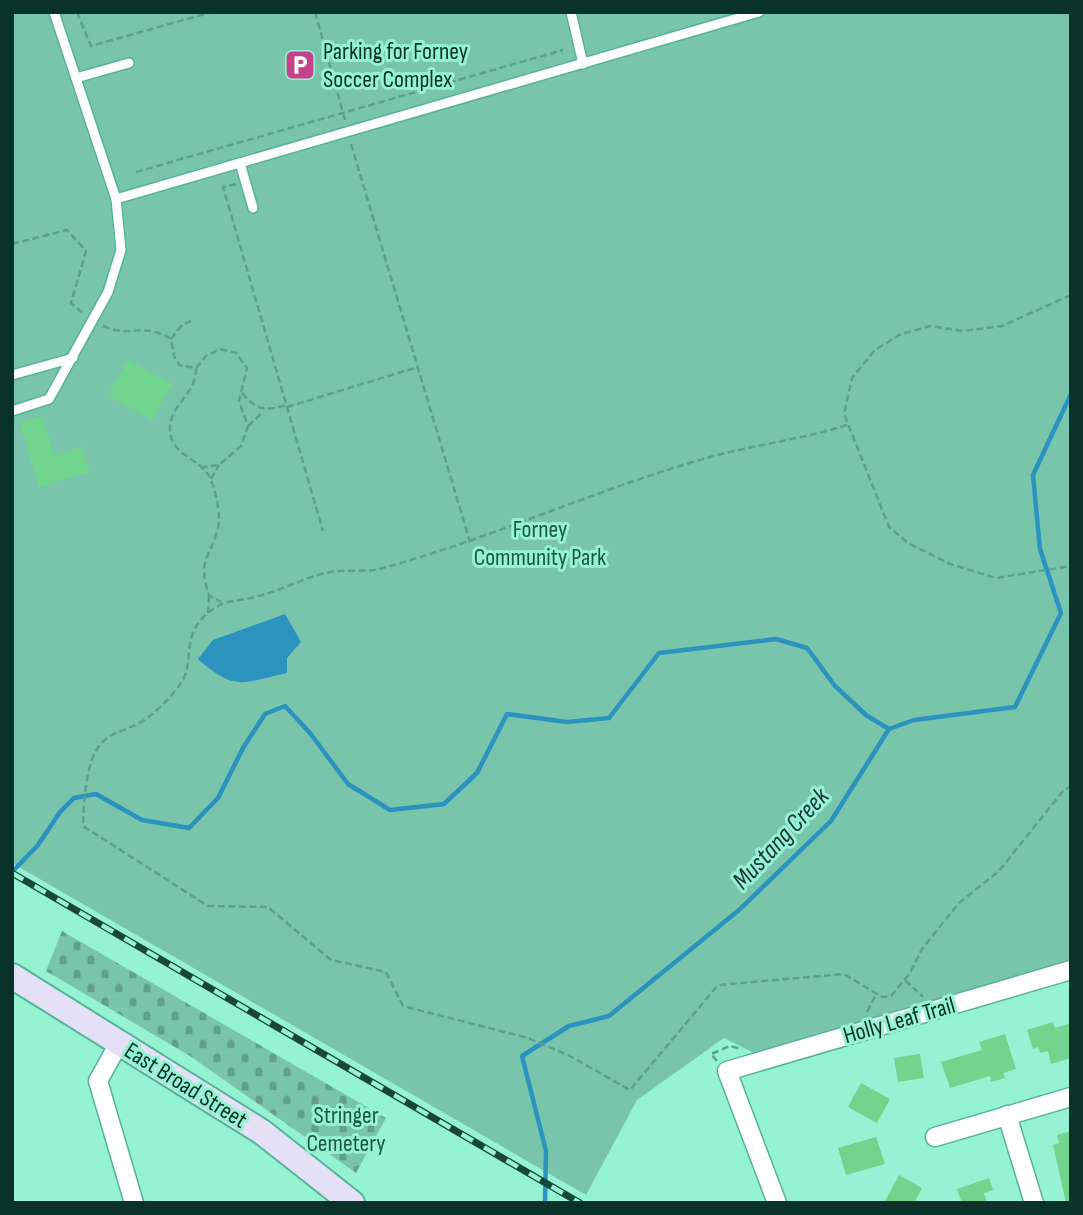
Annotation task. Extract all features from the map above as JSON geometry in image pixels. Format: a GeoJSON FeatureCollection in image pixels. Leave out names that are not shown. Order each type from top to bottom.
{"type":"FeatureCollection","features":[{"type":"Feature","properties":{"kind":"main road","name":"East Broad Street"},"geometry":{"type":"LineString","coordinates":[[12,976],[262,1132],[352,1203]]}},
{"type":"Feature","properties":{"kind":"street","name":"Holly Leaf Trail"},"geometry":{"type":"LineString","coordinates":[[777,1203],[727,1071],[1071,970]]}},
{"type":"Feature","properties":{"kind":"street"},"geometry":{"type":"LineString","coordinates":[[119,1043],[98,1082],[134,1203]]}},
{"type":"Feature","properties":{"kind":"street"},"geometry":{"type":"LineString","coordinates":[[935,1137],[1071,1097]]}},
{"type":"Feature","properties":{"kind":"street"},"geometry":{"type":"LineString","coordinates":[[1007,1115],[1034,1203]]}},
{"type":"Feature","properties":{"kind":"lane"},"geometry":{"type":"LineString","coordinates":[[12,411],[49,399],[108,292],[121,250],[116,199],[54,12]]}},
{"type":"Feature","properties":{"kind":"lane"},"geometry":{"type":"LineString","coordinates":[[570,12],[583,64]]}},
{"type":"Feature","properties":{"kind":"lane"},"geometry":{"type":"LineString","coordinates":[[116,199],[759,12]]}},
{"type":"Feature","properties":{"kind":"lane"},"geometry":{"type":"LineString","coordinates":[[76,78],[129,63]]}},
{"type":"Feature","properties":{"kind":"lane"},"geometry":{"type":"LineString","coordinates":[[240,163],[253,208]]}},
{"type":"Feature","properties":{"kind":"lane"},"geometry":{"type":"LineString","coordinates":[[12,375],[72,358]]}},
{"type":"Feature","properties":{"kind":"path"},"geometry":{"type":"LineString","coordinates":[[77,12],[91,46],[212,12]]}},
{"type":"Feature","properties":{"kind":"path"},"geometry":{"type":"LineString","coordinates":[[315,12],[470,542]]}},
{"type":"Feature","properties":{"kind":"path"},"geometry":{"type":"LineString","coordinates":[[136,172],[564,50]]}},
{"type":"Feature","properties":{"kind":"path"},"geometry":{"type":"LineString","coordinates":[[245,181],[223,187],[323,531]]}},
{"type":"Feature","properties":{"kind":"path"},"geometry":{"type":"LineString","coordinates":[[12,244],[66,230],[86,251],[71,303],[92,322],[123,333],[152,329],[171,339]]}},
{"type":"Feature","properties":{"kind":"path"},"geometry":{"type":"LineString","coordinates":[[1071,295],[1002,326],[963,331],[931,326],[901,334],[875,350],[852,378],[844,414],[888,527],[908,543],[950,564],[996,578],[1071,566]]}},
{"type":"Feature","properties":{"kind":"path"},"geometry":{"type":"LineString","coordinates":[[171,339],[182,326],[191,321]]}},
{"type":"Feature","properties":{"kind":"path"},"geometry":{"type":"LineString","coordinates":[[171,339],[175,361],[196,368]]}},
{"type":"Feature","properties":{"kind":"path"},"geometry":{"type":"LineString","coordinates":[[208,613],[209,595],[204,582],[204,557],[219,525],[211,479],[203,467],[181,454],[170,428],[175,411],[195,383],[196,368],[213,351],[227,349],[236,353],[247,368],[239,401],[248,426]]}},
{"type":"Feature","properties":{"kind":"path"},"geometry":{"type":"LineString","coordinates":[[203,467],[219,465],[236,454],[248,426],[265,411],[418,367]]}},
{"type":"Feature","properties":{"kind":"path"},"geometry":{"type":"LineString","coordinates":[[242,393],[255,407],[265,411]]}},
{"type":"Feature","properties":{"kind":"path"},"geometry":{"type":"LineString","coordinates":[[847,425],[803,439],[740,449],[693,461],[601,492],[470,542],[380,569],[331,572],[268,596],[223,603],[208,613],[191,635],[185,677],[179,686],[143,722],[105,739],[93,759],[84,804],[83,827],[208,906],[268,907],[331,960],[386,971],[403,1006],[528,1038],[568,1055],[630,1090],[718,985],[844,974],[882,998],[891,996],[905,980],[922,949],[959,903],[999,871],[1063,791],[1071,786]]}},
{"type":"Feature","properties":{"kind":"path"},"geometry":{"type":"LineString","coordinates":[[211,479],[219,465]]}},
{"type":"Feature","properties":{"kind":"path"},"geometry":{"type":"LineString","coordinates":[[209,595],[223,603]]}},
{"type":"Feature","properties":{"kind":"path"},"geometry":{"type":"LineString","coordinates":[[905,980],[927,1000]]}},
{"type":"Feature","properties":{"kind":"path"},"geometry":{"type":"LineString","coordinates":[[864,1018],[876,994]]}},
{"type":"Feature","properties":{"kind":"green space","name":"Forney Community Park"},"geometry":{"type":"Polygon","coordinates":[[[12,12],[1071,12],[1071,961],[754,1053],[724,1038],[637,1100],[586,1195],[12,863],[12,12]]]}},
{"type":"Feature","properties":{"kind":"green space","name":"Stringer Cemetery"},"geometry":{"type":"Polygon","coordinates":[[[62,931],[386,1118],[356,1173],[190,1056],[46,971],[62,931]]]}},
{"type":"Feature","properties":{"kind":"shaded area"},"geometry":{"type":"Polygon","coordinates":[[[285,614],[301,642],[287,658],[287,673],[249,682],[231,681],[221,677],[198,659],[213,640],[285,614]]]}},
{"type":"Feature","properties":{"kind":"building"},"geometry":{"type":"Polygon","coordinates":[[[128,360],[172,384],[152,420],[108,396],[128,360]]]}},
{"type":"Feature","properties":{"kind":"building"},"geometry":{"type":"Polygon","coordinates":[[[42,416],[54,455],[82,447],[90,472],[39,487],[20,423],[42,416]]]}},
{"type":"Feature","properties":{"kind":"building"},"geometry":{"type":"Polygon","coordinates":[[[1053,1022],[1055,1028],[1071,1023],[1071,1058],[1051,1064],[1048,1051],[1040,1053],[1038,1047],[1033,1049],[1027,1030],[1053,1022]]]}},
{"type":"Feature","properties":{"kind":"building"},"geometry":{"type":"Polygon","coordinates":[[[1005,1034],[1016,1069],[1003,1073],[1005,1078],[991,1082],[990,1076],[950,1088],[941,1062],[982,1050],[979,1042],[1005,1034]]]}},
{"type":"Feature","properties":{"kind":"building"},"geometry":{"type":"Polygon","coordinates":[[[920,1054],[924,1078],[898,1082],[894,1058],[920,1054]]]}},
{"type":"Feature","properties":{"kind":"building"},"geometry":{"type":"Polygon","coordinates":[[[861,1083],[890,1099],[877,1123],[848,1107],[861,1083]]]}},
{"type":"Feature","properties":{"kind":"building"},"geometry":{"type":"Polygon","coordinates":[[[1071,1131],[1071,1203],[1066,1203],[1053,1145],[1059,1143],[1057,1135],[1071,1131]]]}},
{"type":"Feature","properties":{"kind":"building"},"geometry":{"type":"Polygon","coordinates":[[[876,1137],[885,1164],[846,1175],[838,1148],[876,1137]]]}},
{"type":"Feature","properties":{"kind":"building"},"geometry":{"type":"Polygon","coordinates":[[[899,1175],[922,1188],[914,1203],[884,1203],[899,1175]]]}},
{"type":"Feature","properties":{"kind":"building"},"geometry":{"type":"Polygon","coordinates":[[[989,1178],[993,1190],[984,1193],[987,1203],[962,1203],[957,1189],[989,1178]]]}},
{"type":"Feature","properties":{"kind":"waterway","name":"Mustang Creek"},"geometry":{"type":"LineString","coordinates":[[545,1203],[546,1151],[522,1056],[569,1026],[609,1016],[739,910],[831,821],[889,729],[914,720],[1015,707],[1061,613],[1040,549],[1033,475],[1071,394]]}},
{"type":"Feature","properties":{"kind":"waterway"},"geometry":{"type":"LineString","coordinates":[[15,869],[38,845],[60,812],[74,798],[96,794],[142,820],[189,828],[218,798],[243,748],[265,714],[285,706],[310,733],[348,784],[390,810],[444,804],[477,773],[507,714],[567,722],[609,718],[659,653],[776,639],[807,648],[835,686],[866,715],[889,729]]}},
{"type":"Feature","properties":{"kind":"railway"},"geometry":{"type":"LineString","coordinates":[[12,873],[580,1203]]}},
{"type":"Feature","properties":{"kind":"place","name":"Parking for Forney Soccer Complex"},"geometry":{"type":"Point","coordinates":[300,65]}}]}
